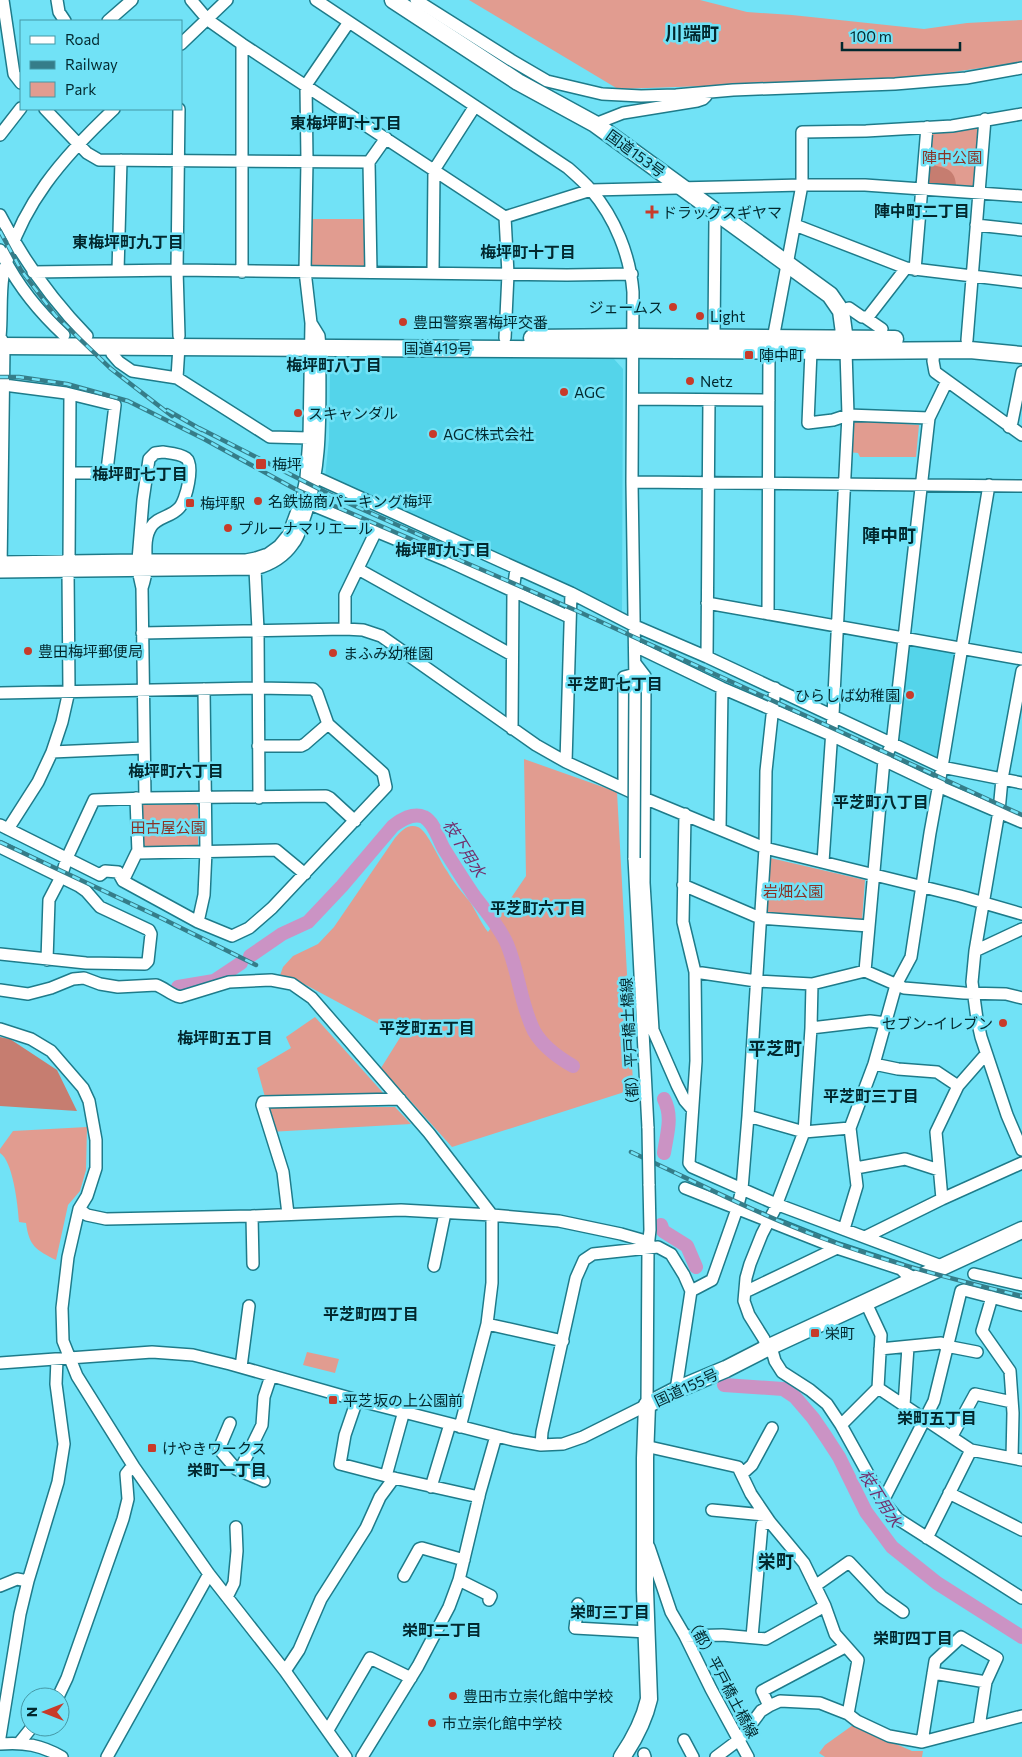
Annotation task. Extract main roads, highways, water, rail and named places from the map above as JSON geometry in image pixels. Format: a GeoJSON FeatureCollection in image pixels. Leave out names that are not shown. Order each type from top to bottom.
{"type":"FeatureCollection","features":[{"type":"Feature","properties":{"kind":"highway","name":"国道153号"},"geometry":{"type":"LineString","coordinates":[[393,0],[518,82],[595,124],[830,295],[841,311],[846,345]]}},
{"type":"Feature","properties":{"kind":"highway","name":"国道419号"},"geometry":{"type":"LineString","coordinates":[[1,340],[87,336],[180,341]]}},
{"type":"Feature","properties":{"kind":"highway","name":"国道419号"},"geometry":{"type":"LineString","coordinates":[[314,338],[846,345]]}},
{"type":"Feature","properties":{"kind":"highway","name":"国道419号"},"geometry":{"type":"LineString","coordinates":[[1,340],[111,347],[180,341],[314,338],[505,338],[634,343],[714,338],[771,344],[811,351],[846,345]]}},
{"type":"Feature","properties":{"kind":"highway"},"geometry":{"type":"LineString","coordinates":[[846,345],[967,340],[1022,344]]}},
{"type":"Feature","properties":{"kind":"highway"},"geometry":{"type":"LineString","coordinates":[[846,345],[970,350],[1022,355]]}},
{"type":"Feature","properties":{"kind":"highway","name":"国道155号"},"geometry":{"type":"LineString","coordinates":[[622,1757],[636,1736],[646,1713],[649,1698],[645,1598],[645,1446],[647,1405],[1022,1230]]}},
{"type":"Feature","properties":{"kind":"waterway","name":"枝下用水"},"geometry":{"type":"LineString","coordinates":[[250,956],[282,934],[308,922],[342,886],[393,826],[411,816],[424,817],[434,827],[455,867],[504,938],[534,1031],[551,1051],[573,1066]]}},
{"type":"Feature","properties":{"kind":"waterway","name":"枝下用水"},"geometry":{"type":"LineString","coordinates":[[178,987],[214,981],[241,963]]}},
{"type":"Feature","properties":{"kind":"waterway","name":"枝下用水"},"geometry":{"type":"LineString","coordinates":[[664,1099],[669,1119],[664,1153]]}},
{"type":"Feature","properties":{"kind":"waterway","name":"枝下用水"},"geometry":{"type":"LineString","coordinates":[[661,1225],[663,1231],[687,1246],[696,1267]]}},
{"type":"Feature","properties":{"kind":"waterway","name":"枝下用水"},"geometry":{"type":"LineString","coordinates":[[724,1385],[783,1389],[795,1397],[813,1418],[839,1457],[866,1512],[892,1547],[937,1583],[1022,1637]]}},
{"type":"Feature","properties":{"kind":"railway"},"geometry":{"type":"LineString","coordinates":[[0,231],[21,270],[55,315],[110,368],[172,416]]}},
{"type":"Feature","properties":{"kind":"railway"},"geometry":{"type":"LineString","coordinates":[[0,377],[19,377],[67,384],[128,401],[204,439],[295,489],[575,610],[1022,815]]}},
{"type":"Feature","properties":{"kind":"railway"},"geometry":{"type":"LineString","coordinates":[[167,410],[202,430]]}},
{"type":"Feature","properties":{"kind":"railway"},"geometry":{"type":"LineString","coordinates":[[199,428],[337,498],[442,545]]}},
{"type":"Feature","properties":{"kind":"railway"},"geometry":{"type":"LineString","coordinates":[[0,842],[256,965]]}},
{"type":"Feature","properties":{"kind":"railway"},"geometry":{"type":"LineString","coordinates":[[631,1152],[750,1208],[822,1238],[921,1270],[1022,1296]]}},
{"type":"Feature","properties":{"kind":"place","name":"ドラッグスギヤマ"},"geometry":{"type":"Point","coordinates":[652,212]}},
{"type":"Feature","properties":{"kind":"place","name":"ジェームス"},"geometry":{"type":"Point","coordinates":[673,307]}},
{"type":"Feature","properties":{"kind":"place","name":"Light"},"geometry":{"type":"Point","coordinates":[700,316]}},
{"type":"Feature","properties":{"kind":"place","name":"豊田警察署梅坪交番"},"geometry":{"type":"Point","coordinates":[403,322]}},
{"type":"Feature","properties":{"kind":"place","name":"陣中町"},"geometry":{"type":"Point","coordinates":[749,355]}},
{"type":"Feature","properties":{"kind":"place","name":"Netz"},"geometry":{"type":"Point","coordinates":[690,381]}},
{"type":"Feature","properties":{"kind":"place","name":"AGC"},"geometry":{"type":"Point","coordinates":[564,392]}},
{"type":"Feature","properties":{"kind":"place","name":"スキャンダル"},"geometry":{"type":"Point","coordinates":[298,413]}},
{"type":"Feature","properties":{"kind":"place","name":"AGC株式会社"},"geometry":{"type":"Point","coordinates":[433,434]}},
{"type":"Feature","properties":{"kind":"place","name":"梅坪"},"geometry":{"type":"Point","coordinates":[261,464]}},
{"type":"Feature","properties":{"kind":"place","name":"名鉄協商パーキング梅坪"},"geometry":{"type":"Point","coordinates":[258,501]}},
{"type":"Feature","properties":{"kind":"place","name":"梅坪駅"},"geometry":{"type":"Point","coordinates":[190,503]}},
{"type":"Feature","properties":{"kind":"place","name":"プルーナマリエール"},"geometry":{"type":"Point","coordinates":[228,528]}},
{"type":"Feature","properties":{"kind":"place","name":"豊田梅坪郵便局"},"geometry":{"type":"Point","coordinates":[28,651]}},
{"type":"Feature","properties":{"kind":"place","name":"まふみ幼稚園"},"geometry":{"type":"Point","coordinates":[333,653]}},
{"type":"Feature","properties":{"kind":"place","name":"ひらしば幼稚園"},"geometry":{"type":"Point","coordinates":[910,695]}},
{"type":"Feature","properties":{"kind":"place","name":"セブン-イレブン"},"geometry":{"type":"Point","coordinates":[1003,1023]}},
{"type":"Feature","properties":{"kind":"place","name":"栄町"},"geometry":{"type":"Point","coordinates":[815,1333]}},
{"type":"Feature","properties":{"kind":"place","name":"平芝坂の上公園前"},"geometry":{"type":"Point","coordinates":[333,1400]}},
{"type":"Feature","properties":{"kind":"place","name":"けやきワークス"},"geometry":{"type":"Point","coordinates":[152,1448]}},
{"type":"Feature","properties":{"kind":"place","name":"豊田市立崇化館中学校"},"geometry":{"type":"Point","coordinates":[453,1696]}},
{"type":"Feature","properties":{"kind":"place","name":"市立崇化館中学校"},"geometry":{"type":"Point","coordinates":[432,1723]}},
{"type":"Feature","properties":{"kind":"district","name":"川端町"},"geometry":{"type":"Point","coordinates":[692,33]}},
{"type":"Feature","properties":{"kind":"district","name":"東梅坪町十丁目"},"geometry":{"type":"Point","coordinates":[346,122]}},
{"type":"Feature","properties":{"kind":"district","name":"陣中町二丁目"},"geometry":{"type":"Point","coordinates":[922,210]}},
{"type":"Feature","properties":{"kind":"district","name":"東梅坪町九丁目"},"geometry":{"type":"Point","coordinates":[128,241]}},
{"type":"Feature","properties":{"kind":"district","name":"梅坪町十丁目"},"geometry":{"type":"Point","coordinates":[528,251]}},
{"type":"Feature","properties":{"kind":"district","name":"梅坪町八丁目"},"geometry":{"type":"Point","coordinates":[334,364]}},
{"type":"Feature","properties":{"kind":"district","name":"梅坪町七丁目"},"geometry":{"type":"Point","coordinates":[140,473]}},
{"type":"Feature","properties":{"kind":"district","name":"陣中町"},"geometry":{"type":"Point","coordinates":[889,535]}},
{"type":"Feature","properties":{"kind":"district","name":"梅坪町九丁目"},"geometry":{"type":"Point","coordinates":[443,549]}},
{"type":"Feature","properties":{"kind":"district","name":"平芝町七丁目"},"geometry":{"type":"Point","coordinates":[615,683]}},
{"type":"Feature","properties":{"kind":"district","name":"梅坪町六丁目"},"geometry":{"type":"Point","coordinates":[176,770]}},
{"type":"Feature","properties":{"kind":"district","name":"平芝町八丁目"},"geometry":{"type":"Point","coordinates":[881,801]}},
{"type":"Feature","properties":{"kind":"district","name":"平芝町六丁目"},"geometry":{"type":"Point","coordinates":[538,907]}},
{"type":"Feature","properties":{"kind":"district","name":"平芝町五丁目"},"geometry":{"type":"Point","coordinates":[427,1027]}},
{"type":"Feature","properties":{"kind":"district","name":"梅坪町五丁目"},"geometry":{"type":"Point","coordinates":[225,1037]}},
{"type":"Feature","properties":{"kind":"district","name":"平芝町"},"geometry":{"type":"Point","coordinates":[775,1048]}},
{"type":"Feature","properties":{"kind":"district","name":"平芝町三丁目"},"geometry":{"type":"Point","coordinates":[871,1095]}},
{"type":"Feature","properties":{"kind":"district","name":"平芝町四丁目"},"geometry":{"type":"Point","coordinates":[371,1313]}},
{"type":"Feature","properties":{"kind":"district","name":"栄町五丁目"},"geometry":{"type":"Point","coordinates":[937,1417]}},
{"type":"Feature","properties":{"kind":"district","name":"栄町一丁目"},"geometry":{"type":"Point","coordinates":[227,1469]}},
{"type":"Feature","properties":{"kind":"district","name":"栄町"},"geometry":{"type":"Point","coordinates":[776,1561]}},
{"type":"Feature","properties":{"kind":"district","name":"栄町三丁目"},"geometry":{"type":"Point","coordinates":[610,1611]}},
{"type":"Feature","properties":{"kind":"district","name":"栄町二丁目"},"geometry":{"type":"Point","coordinates":[442,1629]}},
{"type":"Feature","properties":{"kind":"district","name":"栄町四丁目"},"geometry":{"type":"Point","coordinates":[913,1637]}},
{"type":"Feature","properties":{"kind":"park label","name":"陣中公園"},"geometry":{"type":"Point","coordinates":[952,157]}},
{"type":"Feature","properties":{"kind":"park label","name":"田古屋公園"},"geometry":{"type":"Point","coordinates":[168,827]}},
{"type":"Feature","properties":{"kind":"park label","name":"岩畑公園"},"geometry":{"type":"Point","coordinates":[793,891]}}]}
